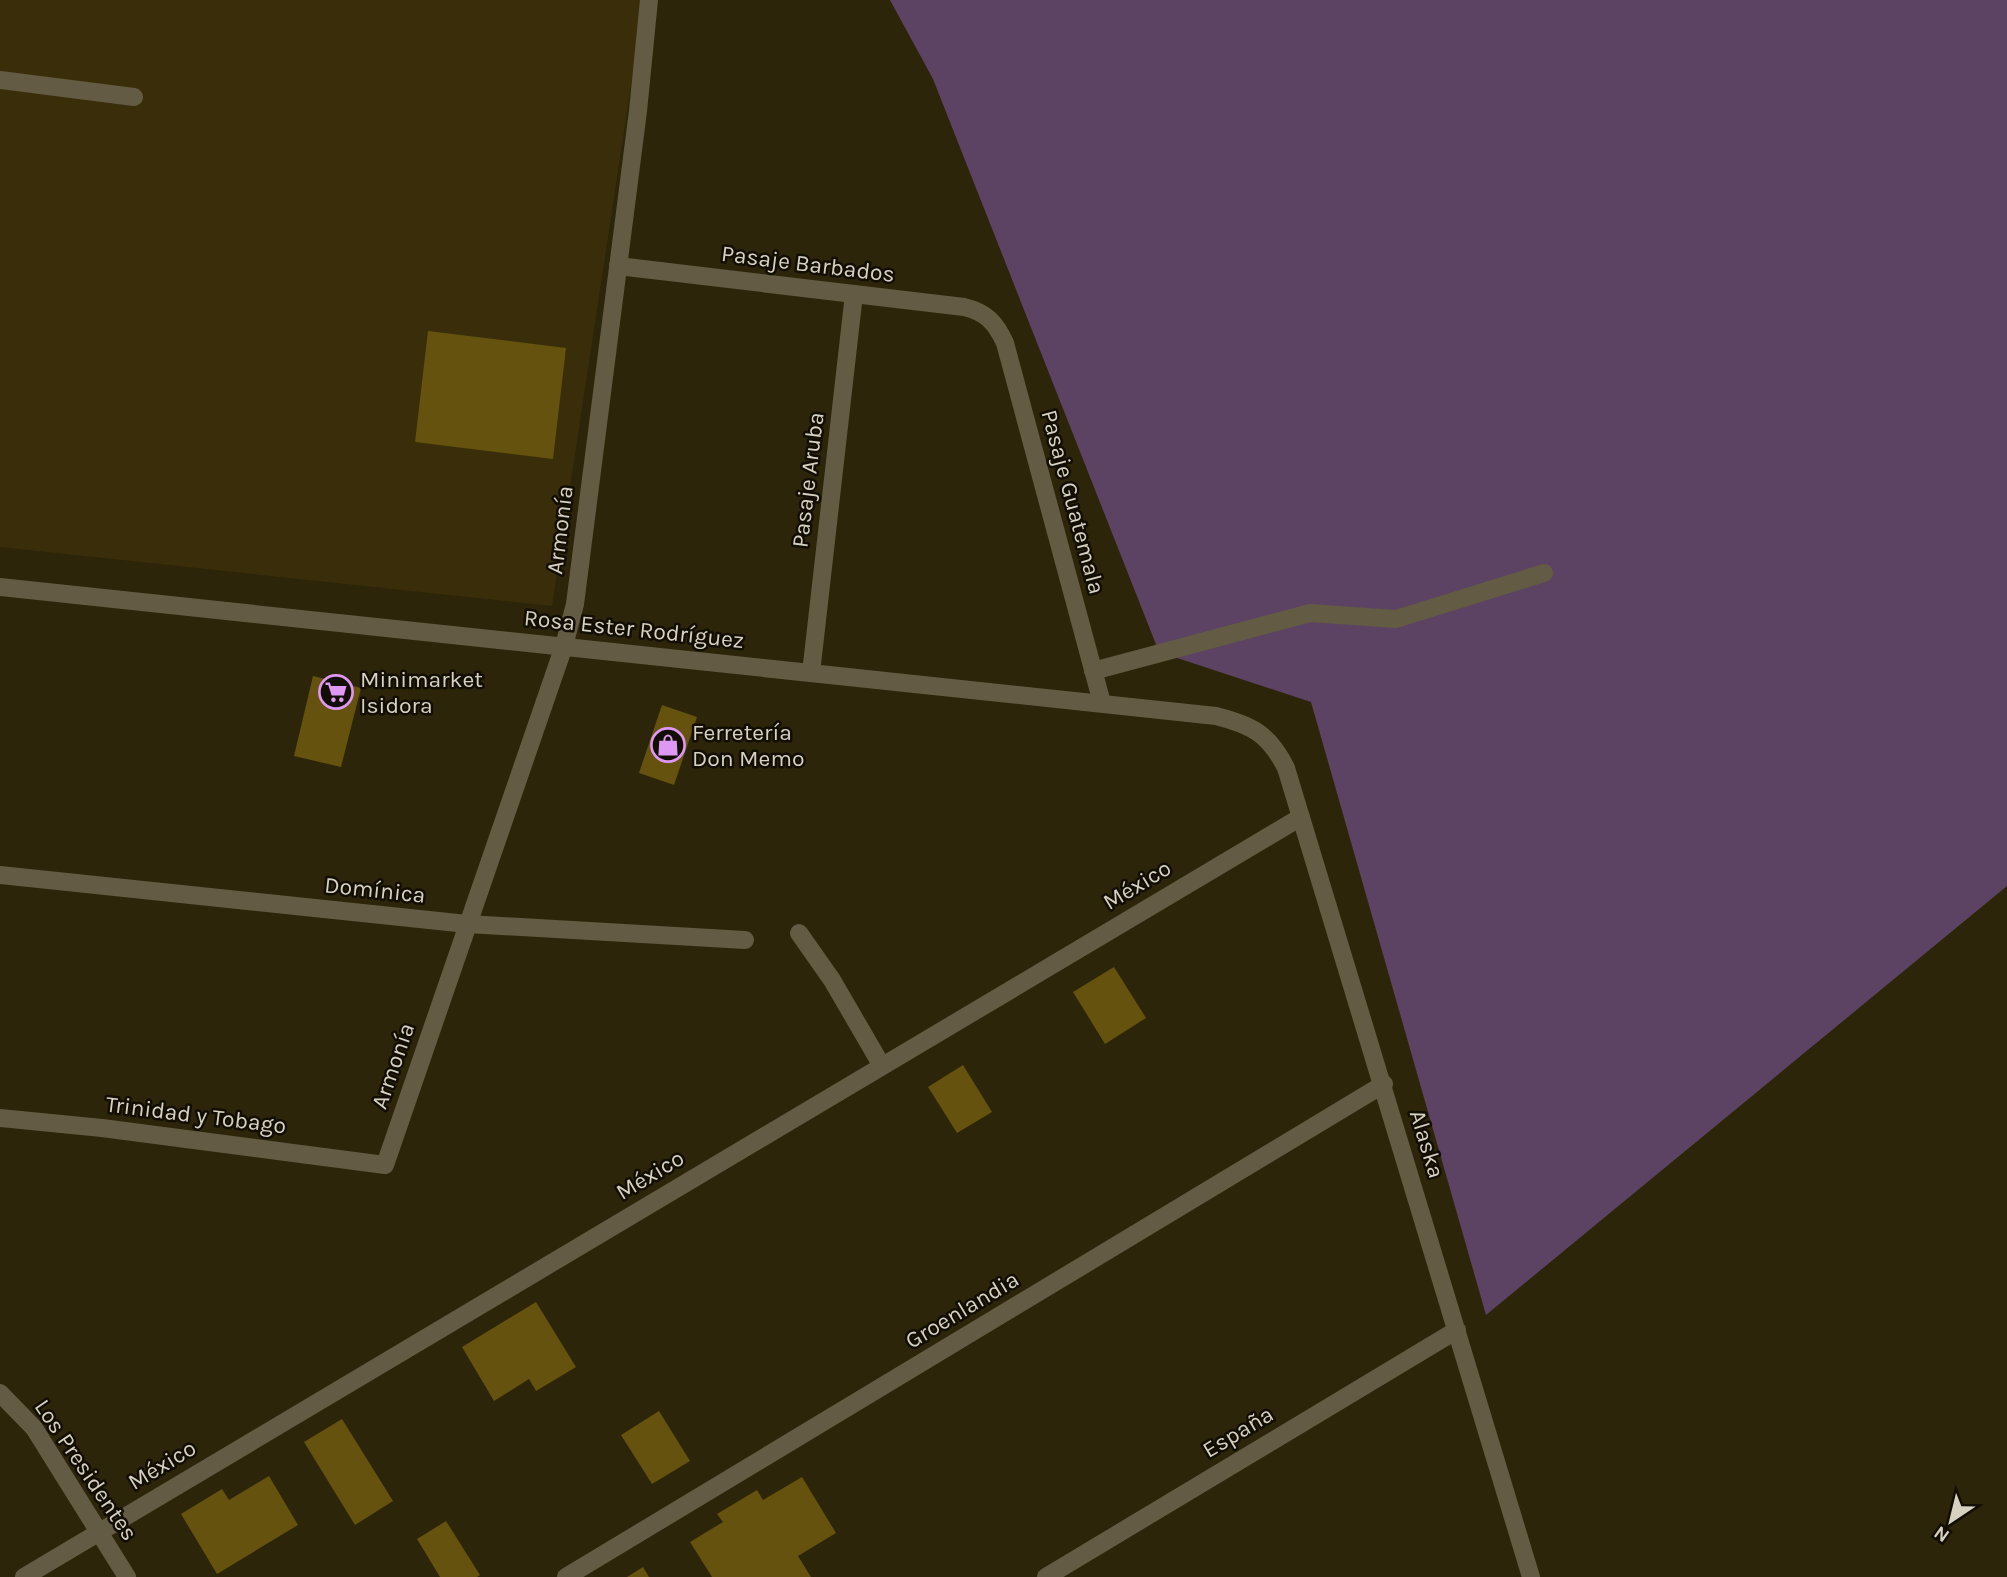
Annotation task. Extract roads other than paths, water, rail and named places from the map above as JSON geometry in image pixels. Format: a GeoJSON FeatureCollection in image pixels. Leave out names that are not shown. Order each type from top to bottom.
{"type":"FeatureCollection","features":[{"type":"Feature","properties":{"kind":"street","name":"Armonía"},"geometry":{"type":"LineString","coordinates":[[385,1164],[564,646],[575,604],[649,0]]}},
{"type":"Feature","properties":{"kind":"street"},"geometry":{"type":"LineString","coordinates":[[0,80],[134,97]]}},
{"type":"Feature","properties":{"kind":"street","name":"Pasaje Barbados"},"geometry":{"type":"LineString","coordinates":[[618,266],[964,307],[978,310],[990,318]]}},
{"type":"Feature","properties":{"kind":"street","name":"Pasaje Aruba"},"geometry":{"type":"LineString","coordinates":[[811,673],[854,294]]}},
{"type":"Feature","properties":{"kind":"street","name":"Pasaje Guatemala"},"geometry":{"type":"LineString","coordinates":[[990,318],[1005,343],[1102,703]]}},
{"type":"Feature","properties":{"kind":"street"},"geometry":{"type":"LineString","coordinates":[[1093,671],[1310,613],[1396,619],[1544,573]]}},
{"type":"Feature","properties":{"kind":"street","name":"Rosa Ester Rodríguez"},"geometry":{"type":"LineString","coordinates":[[0,587],[1216,716],[1239,722],[1261,733]]}},
{"type":"Feature","properties":{"kind":"street","name":"Alaska"},"geometry":{"type":"LineString","coordinates":[[1261,733],[1277,751],[1286,768],[1384,1084],[1530,1576]]}},
{"type":"Feature","properties":{"kind":"street","name":"México"},"geometry":{"type":"LineString","coordinates":[[24,1577],[1301,817]]}},
{"type":"Feature","properties":{"kind":"street","name":"Domínica"},"geometry":{"type":"LineString","coordinates":[[0,875],[467,924],[745,940]]}},
{"type":"Feature","properties":{"kind":"street"},"geometry":{"type":"LineString","coordinates":[[799,933],[832,980],[882,1066]]}},
{"type":"Feature","properties":{"kind":"street","name":"Groenlandia"},"geometry":{"type":"LineString","coordinates":[[566,1577],[1384,1084]]}},
{"type":"Feature","properties":{"kind":"street","name":"Trinidad y Tobago"},"geometry":{"type":"LineString","coordinates":[[0,1118],[102,1128],[385,1164]]}},
{"type":"Feature","properties":{"kind":"street","name":"España"},"geometry":{"type":"LineString","coordinates":[[1046,1577],[1457,1330]]}},
{"type":"Feature","properties":{"kind":"street","name":"Los Presidentes"},"geometry":{"type":"LineString","coordinates":[[0,1393],[34,1428],[127,1577]]}},
{"type":"Feature","properties":{"kind":"place","name":"Minimarket Isidora"},"geometry":{"type":"Point","coordinates":[336,692]}},
{"type":"Feature","properties":{"kind":"place","name":"Ferretería Don Memo"},"geometry":{"type":"Point","coordinates":[668,745]}}]}
